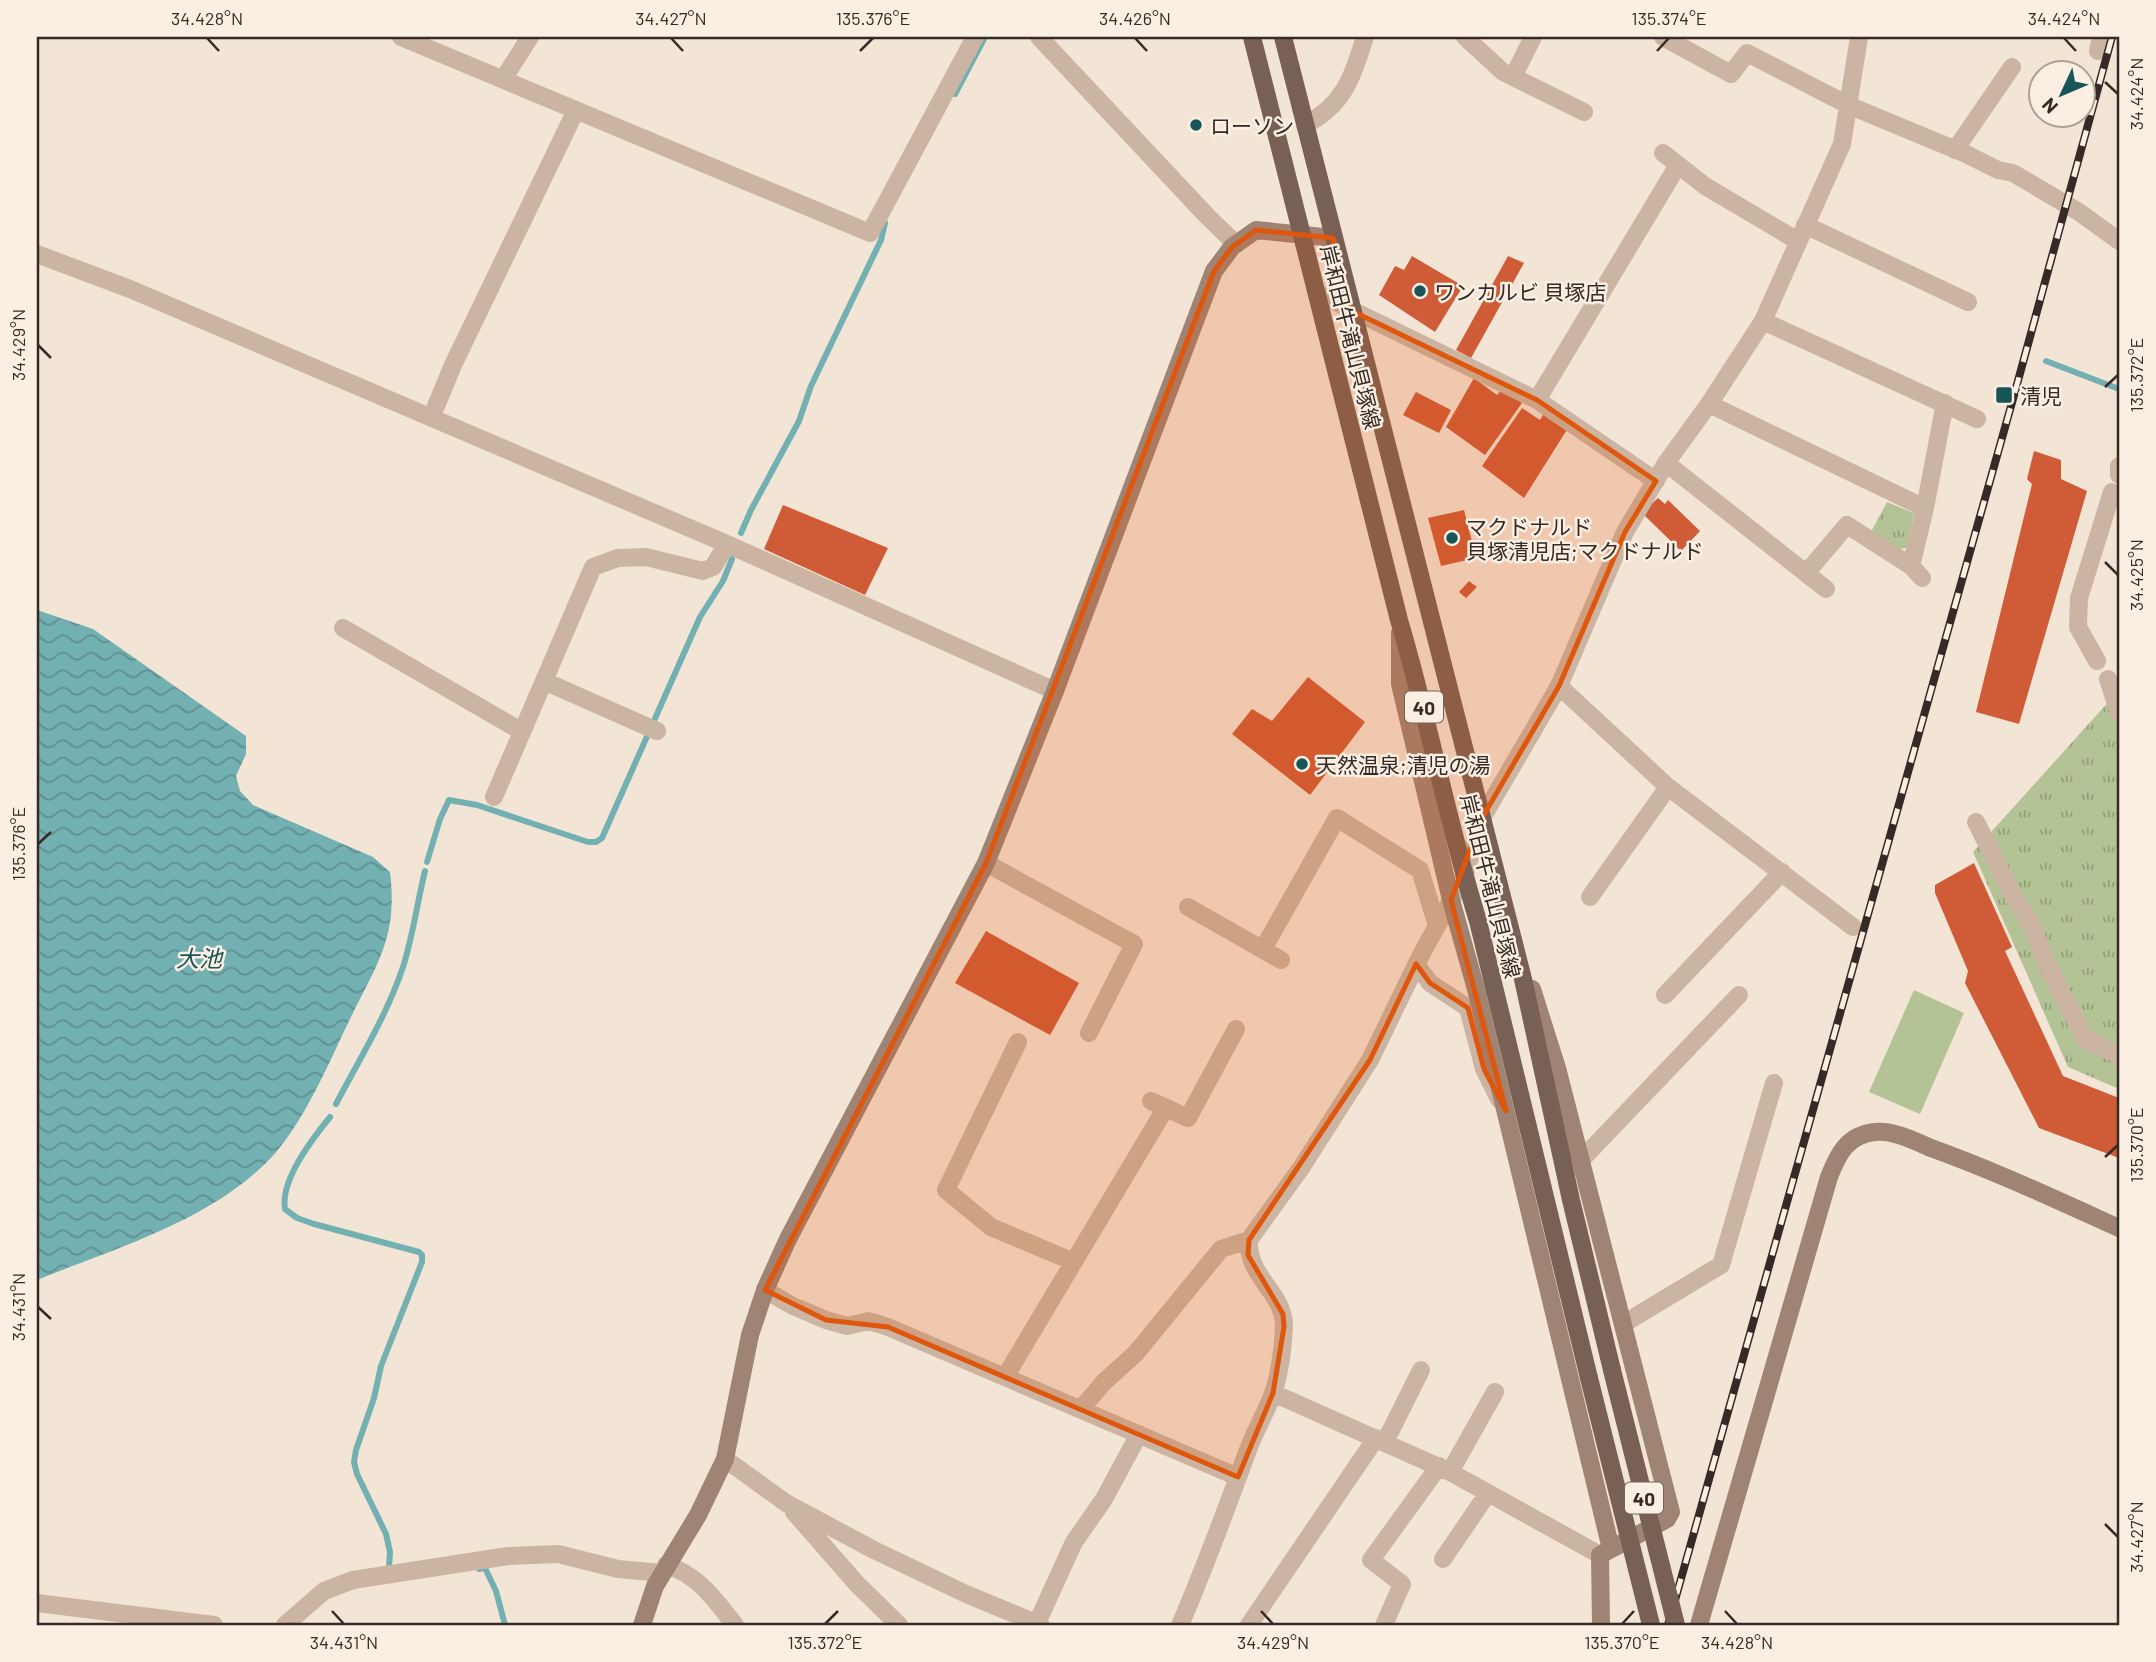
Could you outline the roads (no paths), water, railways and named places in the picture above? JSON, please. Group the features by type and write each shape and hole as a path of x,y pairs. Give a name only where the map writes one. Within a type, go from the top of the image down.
{"main road":[{"name":"岸和田牛滝山貝塚線","path":"1252,37 1399,620 1417,679 1464,877 1478,921 1651,1625"},
{"name":"岸和田牛滝山貝塚線","path":"1283,37 1523,979 1568,1188 1676,1625"}],"street":[{"path":"401,37 870,233 975,37"},
{"path":"504,78 530,37"},
{"path":"1039,37 1236,244"},
{"path":"1305,125 1324,115 1345,90 1365,37"},
{"path":"1465,37 1503,72 1584,112"},
{"path":"1513,78 1533,37"},
{"path":"1663,37 1731,74 1746,53 1848,105 1997,170 2013,173 2079,212 2119,241"},
{"path":"1180,1625 1273,1393 1284,1327 1283,1314 1248,1255 1249,1240 1301,1168 1370,1060 1416,964 1464,877 1482,818 1559,686 1625,532 1666,463 1709,404 1763,321 1842,144 1859,37"},
{"path":"1955,150 2012,67"},
{"path":"431,418 453,365 576,110"},
{"path":"1663,153 1705,186 1802,233 1968,302"},
{"path":"1537,400 1678,165"},
{"path":"642,1625 655,1586 698,1515 725,1459 750,1335 765,1290 801,1215 986,863 1055,691 1214,271 1236,244 1256,230 1333,238"},
{"path":"37,254 130,289 727,544 1055,691"},
{"path":"1317,293 1537,400 1656,481"},
{"path":"1763,321 1977,419"},
{"path":"1807,572 1847,525 1917,572 1925,508 1945,403"},
{"path":"1709,404 1925,508"},
{"path":"1666,463 1826,589"},
{"path":"2119,466 2119,475"},
{"path":"2097,661 2078,627 2079,598 2112,492"},
{"path":"494,797 593,567 618,558 646,557 702,571 713,567 727,544"},
{"path":"1399,620 1400,684 1451,900 1506,1111 1605,1552 1601,1625"},
{"path":"343,628 521,731"},
{"path":"2108,679 2119,713"},
{"path":"544,681 651,728"},
{"path":"1559,686 1668,787 1853,927"},
{"path":"1590,897 1668,787"},
{"path":"1262,949 1337,818 1420,870 1437,926"},
{"path":"1976,822 2012,894 2032,925 2045,961 2086,1040 2119,1055"},
{"path":"986,863 1135,944 1088,1033"},
{"path":"1494,865 1557,1068 1671,1512 1667,1519 1605,1552"},
{"path":"1665,995 1782,872"},
{"path":"1188,907 1281,960"},
{"path":"1416,964 1430,982 1468,1008 1484,1069 1506,1111"},
{"path":"1581,1160 1739,995"},
{"path":"1004,1377 1074,1262 1158,1105 1188,1118 1236,1029"},
{"path":"1018,1042 946,1190 991,1227 1074,1262"},
{"path":"1623,1324 1721,1265 1774,1083"},
{"path":"1699,1625 1838,1153 1856,1136 1877,1131 1902,1137 1987,1168 2119,1228"},
{"path":"1081,1409 1104,1382 1136,1353 1221,1249 1249,1240"},
{"path":"765,1290 826,1320 847,1326 869,1321 888,1327 1238,1477"},
{"path":"1249,1625 1381,1440 1421,1370"},
{"path":"1384,1625 1402,1584 1371,1560 1444,1469 1495,1392"},
{"path":"1273,1393 1444,1469 1605,1552"},
{"path":"725,1459 786,1503 966,1594 1039,1624 1074,1542 1104,1499 1139,1434"},
{"path":"1443,1559 1488,1493"},
{"path":"786,1503 857,1584 899,1625"},
{"path":"285,1625 324,1591 353,1580 508,1556 558,1554 618,1569 683,1570 704,1586 736,1625"},
{"path":"37,1603 214,1625"}],"water":[{"name":"大池","path":"37,610 93,629 246,736 246,754 236,776 240,791 253,805 373,857 390,872 392,894 388,932 377,964 309,1103 277,1151 227,1195 197,1213 133,1243 37,1280"}],"waterway":[{"path":"955,94 985,37"},
{"path":"741,533 799,421 811,386 881,240 885,223"},
{"path":"2046,361 2119,389"},
{"path":"427,862 440,819 449,800 477,805 588,842 596,842 602,838 700,617 723,581 732,559"},
{"path":"336,1104 372,1037 403,967 425,871"},
{"path":"330,1117 299,1160 288,1185 285,1209 297,1218 314,1224 422,1255 422,1262 381,1366 354,1462 357,1474 386,1534 390,1552 389,1567 393,1569"},
{"path":"479,1569 485,1568 496,1591 505,1625"}],"railway":[{"path":"1668,1625 2013,399 2112,37"}],"place":[{"name":"ローソン","path":"1196,125"},
{"name":"ワンカルビ 貝塚店","path":"1420,291"},
{"name":"清児","path":"2004,395"},
{"name":"マクドナルド 貝塚清児店;マクドナルド","path":"1452,538"},
{"name":"天然温泉;清児の湯","path":"1302,764"}]}
